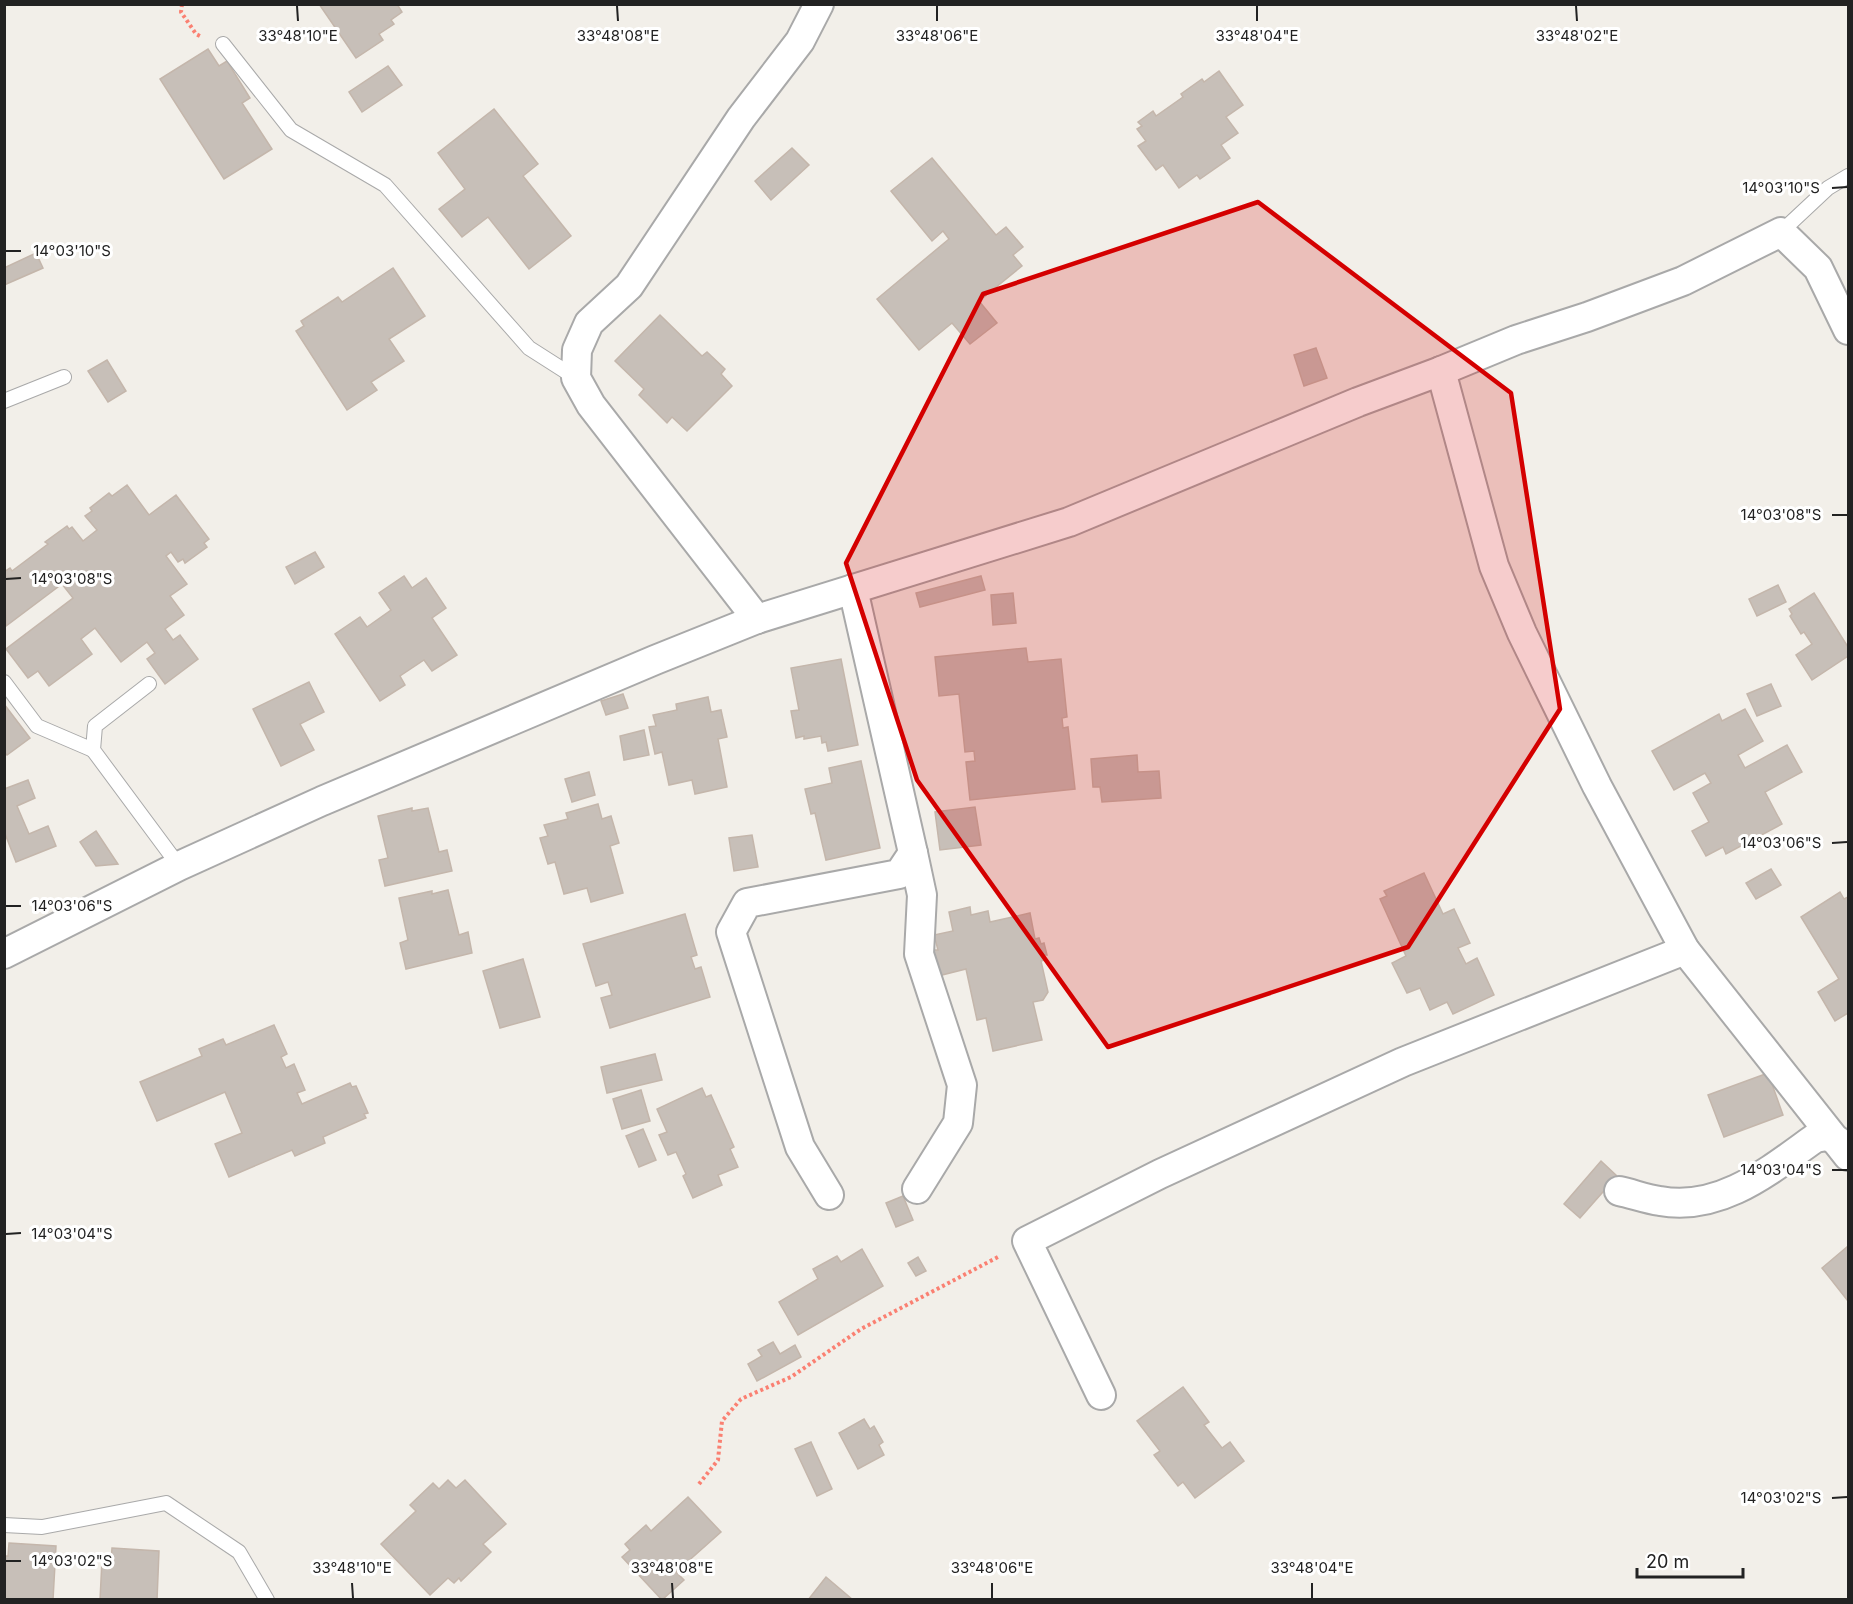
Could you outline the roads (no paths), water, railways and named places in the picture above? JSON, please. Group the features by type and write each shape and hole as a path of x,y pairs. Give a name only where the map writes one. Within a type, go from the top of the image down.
{"street":[{"path":"757,619 591,405 576,378 577,350 589,323 629,286 741,118 800,41 819,4"},
{"path":"4,954 179,867 322,801 757,619 1069,522 1358,402 1516,340 1587,317 1683,281 1781,232 1818,268 1848,330"},
{"path":"1441,371 1494,567 1522,633 1598,786 1685,950 1843,1148"},
{"path":"853,589 922,895 919,954 962,1085 958,1124 917,1189"},
{"path":"829,1195 800,1147 731,932 747,903 899,874 913,853"},
{"path":"1101,1395 1028,1241 1160,1174 1403,1062 1685,950"},
{"path":"1619,1191 1662,1202 1691,1202 1719,1196 1746,1186 1815,1138 1827,1136 1843,1148"}],"lane":[{"path":"223,44 291,130 385,185 529,348 576,378"},
{"path":"1781,232 1828,188 1848,176"},
{"path":"4,401 64,377"},
{"path":"4,682 37,726 93,750 179,867"},
{"path":"93,750 95,726 149,684"},
{"path":"4,1525 42,1527 166,1503 240,1552 267,1599"}]}
